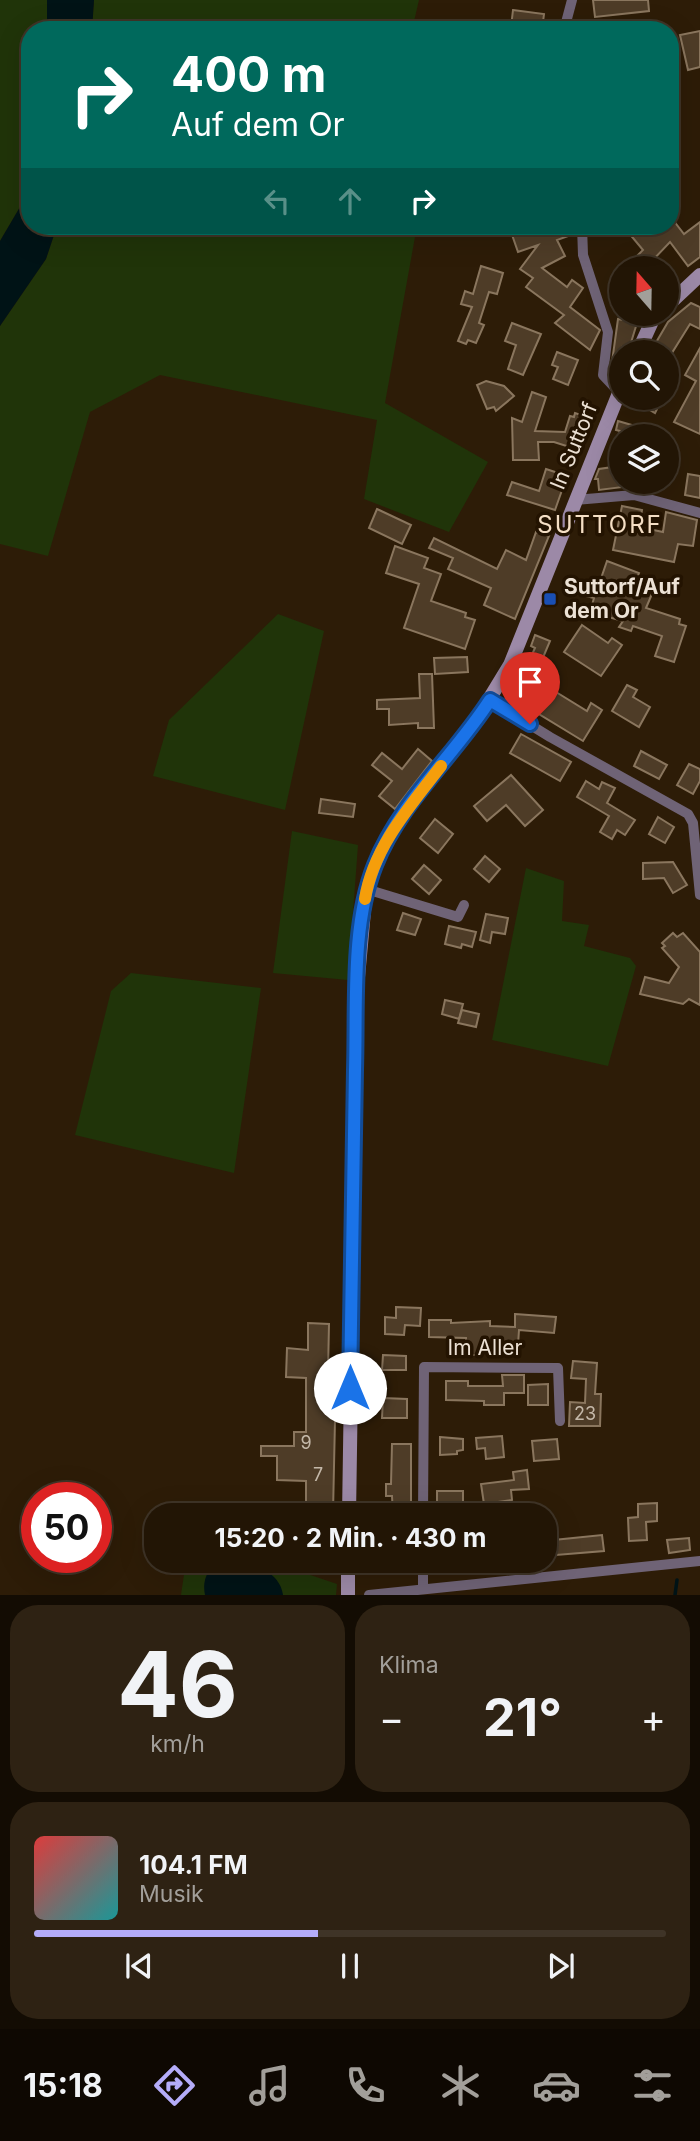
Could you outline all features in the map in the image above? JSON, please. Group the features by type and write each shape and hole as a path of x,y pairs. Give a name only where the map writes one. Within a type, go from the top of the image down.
{"main road":[{"path":"679,295 700,275"},
{"name":"In Suttorf","path":"349,1503 357,988 366,889 376,862 402,815 474,724 524,636 612,410"},
{"path":"348,1573 348,1595"}],"street":[{"path":"566,21 572,0"},
{"path":"582,235 583,255 608,332 603,375 609,380"},
{"path":"575,500 634,495 700,513"},
{"path":"490,700 550,737 688,814 693,823 700,895"},
{"path":"366,889 458,917 464,905"},
{"name":"Im Aller","path":"423,1503 424,1367 558,1368 560,1421"},
{"path":"369,1595 700,1561"},
{"path":"423,1573 423,1588"}],"green space":[{"path":"0,0 47,0 47,21 21,21 21,205 0,241"},
{"path":"94,0 419,0 414,21 93,21"},
{"path":"54,235 415,235 385,403 488,462 449,532 364,499 377,420 160,375 90,412 48,556 0,544 0,326 46,259"},
{"path":"278,614 324,631 285,810 153,776 169,720"},
{"path":"292,831 358,845 348,980 273,973"},
{"path":"526,868 564,881 562,921 589,925 584,946 630,958 636,966 608,1066 492,1040"},
{"path":"131,973 261,988 234,1173 75,1135 111,991"},
{"path":"184,1573 304,1573 337,1584 336,1595 181,1595"}],"shaded area":[{"path":"47,0 94,0 93,21 47,21"},
{"path":"21,205 21,235 54,235 46,259 0,326 0,241"},
{"path":"269,1573 275,1578 283,1595 205,1595 206,1575"}],"building":[{"path":"593,0 648,0 649,11 595,17"},
{"path":"513,10 544,14 543,21 512,21"},
{"path":"700,31 700,67 688,70 680,35"},
{"path":"700,222 700,257 688,266 670,242 657,256 637,256 643,250 630,235 679,235 679,228 684,234"},
{"path":"512,235 571,235 557,240 565,256 542,268 567,287 572,280 583,288 570,307 600,330 590,350 555,323 564,315 526,287 533,278 520,269 538,245 518,252"},
{"path":"481,266 503,273 497,294 489,292 479,323 484,325 476,343 468,340 466,344 458,341 472,307 461,304 465,291 473,294"},
{"path":"691,303 700,307 700,329 690,324 679,342 658,340 666,326 679,326 679,313"},
{"path":"512,323 541,334 523,375 508,369 516,345 505,341"},
{"path":"617,326 636,326 632,340 615,340"},
{"path":"700,348 700,434 674,422 696,381 685,375"},
{"path":"557,352 578,360 568,385 553,379 558,367 552,365"},
{"path":"486,381 504,386 514,396 496,411 494,407 487,409 477,385"},
{"path":"532,392 546,397 535,431 565,432 570,416 574,417 575,413 590,418 579,450 554,442 538,442 539,460 513,460 512,418 522,422"},
{"path":"609,468 609,489 599,490 598,479 595,479 599,469"},
{"path":"546,469 567,476 555,510 507,495 512,482 539,491"},
{"path":"688,474 700,476 700,498 685,495"},
{"path":"622,506 642,510 639,527 663,532 666,512 697,520 693,546 678,544 674,562 613,550"},
{"path":"377,509 411,525 402,544 369,528"},
{"path":"536,532 549,536 515,619 484,605 491,588 448,569 453,558 429,548 434,538 497,569 506,550 526,560"},
{"path":"395,546 428,558 424,568 441,574 431,601 466,613 465,617 475,620 465,649 404,628 419,584 386,573"},
{"path":"607,561 639,573 637,579 655,587 646,608 680,619 679,624 686,626 674,662 655,656 662,636 633,626 631,631 619,627 623,621 590,612 594,598 577,594 579,585 597,590"},
{"path":"582,625 608,643 612,638 622,645 601,676 564,652"},
{"path":"535,635 550,641 531,686 520,681 535,648 531,646"},
{"path":"467,657 468,672 435,674 434,658"},
{"path":"419,674 432,674 434,728 418,728 418,723 389,725 389,709 377,709 377,700 420,698"},
{"path":"543,684 587,711 591,703 602,710 583,741 532,710 529,715 521,710 527,701 530,703"},
{"path":"627,685 637,690 633,697 650,707 639,727 612,711"},
{"path":"521,734 571,762 560,781 510,753"},
{"path":"418,749 432,761 395,809 379,796 392,781 372,765 382,753 402,769"},
{"path":"641,751 667,765 659,779 634,766"},
{"path":"689,764 700,769 700,781 693,794 677,785"},
{"path":"511,775 543,810 525,826 506,805 487,821 474,806"},
{"path":"586,781 599,789 602,782 615,788 607,803 635,820 625,835 617,830 612,839 600,832 609,816 577,797"},
{"path":"321,799 355,804 353,817 319,813"},
{"path":"658,817 674,827 665,843 649,834"},
{"path":"435,819 453,834 438,853 420,838"},
{"path":"485,856 500,869 489,882 474,869"},
{"path":"673,862 687,885 673,893 664,878 643,879 643,863"},
{"path":"424,865 441,880 429,894 412,879"},
{"path":"403,913 421,919 415,935 397,930"},
{"path":"486,914 508,918 505,934 492,932 490,943 480,940"},
{"path":"449,926 476,932 472,947 462,944 461,948 445,944"},
{"path":"673,933 677,937 683,933 700,952 700,1005 689,999 683,1004 640,994 645,977 669,983 679,967 662,948 665,946 662,943"},
{"path":"445,1000 463,1004 459,1019 442,1014"},
{"path":"462,1010 479,1014 476,1027 458,1023"},
{"path":"396,1307 421,1308 420,1326 405,1325 404,1335 385,1334 385,1317 396,1318"},
{"path":"515,1314 556,1317 554,1333 519,1330 518,1345 491,1345 491,1349 478,1349 478,1355 467,1355 466,1338 429,1337 429,1320 451,1320 451,1323 490,1321 490,1326 515,1327"},
{"path":"308,1323 329,1324 328,1372 336,1373 333,1503 306,1503 306,1481 277,1480 277,1456 261,1456 261,1446 294,1446 294,1432 306,1432 306,1378 286,1377 287,1348 308,1350"},
{"path":"383,1355 406,1356 406,1370 382,1370"},
{"path":"573,1361 597,1363 595,1394 601,1394 600,1426 569,1426 570,1402 585,1403 586,1379 571,1378"},
{"path":"502,1375 524,1375 524,1393 504,1393 504,1405 484,1405 484,1401 446,1400 446,1381 468,1381 468,1386 503,1386"},
{"path":"548,1384 548,1405 528,1405 528,1385"},
{"path":"383,1398 407,1399 407,1418 382,1418"},
{"path":"502,1436 504,1457 486,1459 485,1448 477,1449 476,1438"},
{"path":"440,1437 463,1439 463,1450 457,1451 457,1454 440,1455"},
{"path":"557,1439 559,1459 534,1461 532,1441"},
{"path":"392,1444 411,1444 411,1503 392,1503 392,1496 386,1496 386,1484 391,1484"},
{"path":"527,1470 529,1489 511,1490 512,1500 484,1503 481,1484 514,1480 513,1472"},
{"path":"437,1491 463,1491 463,1503 437,1503"},
{"path":"657,1503 657,1521 646,1522 647,1540 629,1541 628,1518 638,1517 638,1504"},
{"path":"602,1535 604,1551 557,1555 557,1540"},
{"path":"689,1538 690,1550 669,1553 667,1540"}],"waterway":[{"path":"675,1595 677,1580"}],"slow traffic":[{"path":"365,899 376,862 402,815 441,766"}],"place":[{"name":"Suttorf/Auf dem Or","path":"550,599"}],"district":[{"name":"SUTTORF","path":"600,525"}],"route":[{"path":"350,1388 357,988 366,889 376,862 402,815 490,700 530,724"}]}
